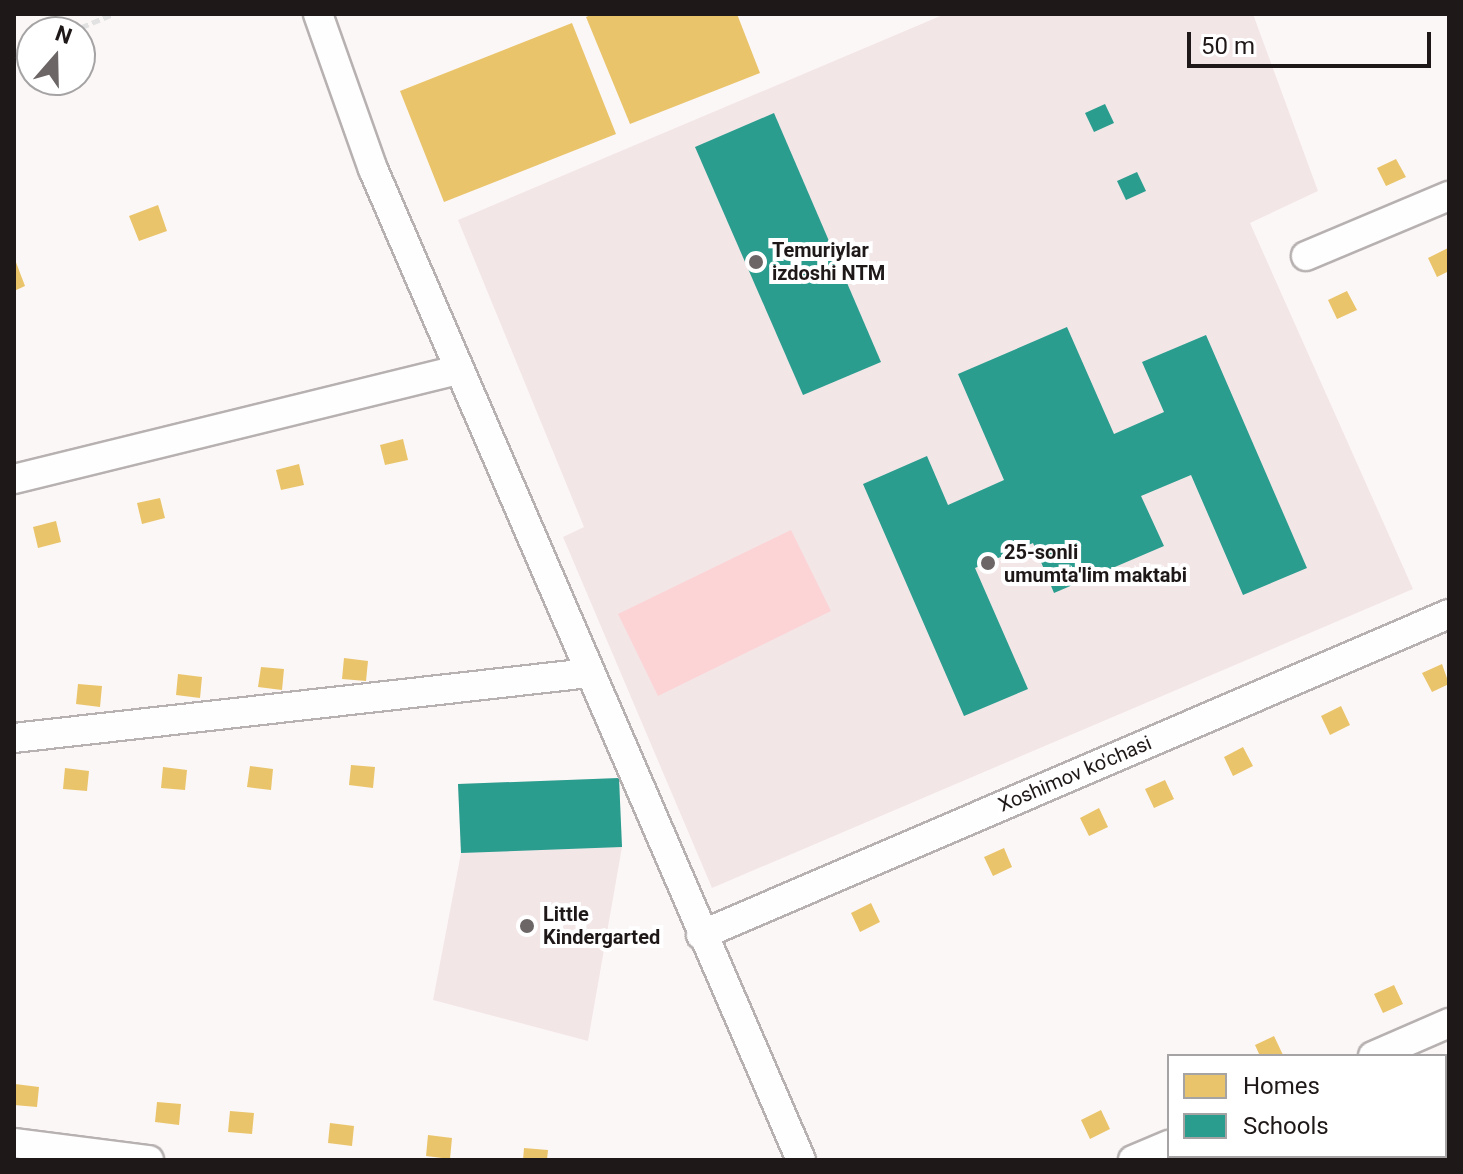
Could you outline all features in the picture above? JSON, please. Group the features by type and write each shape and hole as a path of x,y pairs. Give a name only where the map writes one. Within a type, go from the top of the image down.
{"street":[{"path":"318,14 373,169 701,935 801,1160"},
{"path":"1306,256 1449,196"},
{"path":"14,479 459,370"},
{"name":"Xoshimov ko'chasi","path":"701,935 1449,614"},
{"path":"14,738 589,673"},
{"path":"1378,1054 1449,1023"},
{"path":"14,1143 149,1160"},
{"path":"1133,1160 1167,1146"}],"shaded area":[{"path":"945,14 1253,14 1318,191 1250,223 1413,589 712,888 563,537 584,527 458,220"},
{"path":"791,530 831,611 658,696 618,614"},
{"name":"Little Kindergarted","path":"619,778 622,847 588,1041 433,1000 461,853 458,784"}],"building: Homes":[{"path":"593,14 737,14 760,73 630,124 586,17"},
{"path":"572,23 616,134 444,202 400,91"},
{"path":"1396,159 1406,177 1386,186 1377,168"},
{"path":"158,205 167,231 139,241 129,216"},
{"path":"1448,248 1449,271 1437,277 1428,258"},
{"path":"14,257 25,286 14,291"},
{"path":"1347,291 1357,310 1337,319 1328,300"},
{"path":"403,439 408,460 385,465 380,445"},
{"path":"299,464 304,485 281,490 276,470"},
{"path":"160,498 165,518 142,524 137,503"},
{"path":"56,521 61,542 38,548 33,527"},
{"path":"344,658 368,661 366,681 342,679"},
{"path":"1442,664 1449,684 1432,692 1422,673"},
{"path":"261,667 284,669 282,690 258,687"},
{"path":"178,674 202,677 200,698 176,695"},
{"path":"78,684 102,686 100,707 76,704"},
{"path":"1341,706 1350,725 1330,735 1321,716"},
{"path":"1243,747 1253,766 1233,776 1224,757"},
{"path":"351,765 375,767 373,788 349,785"},
{"path":"250,766 273,769 271,790 247,787"},
{"path":"163,767 187,770 185,790 161,788"},
{"path":"65,768 89,771 87,791 63,789"},
{"path":"1165,780 1174,799 1154,808 1145,789"},
{"path":"1099,808 1108,827 1089,836 1080,818"},
{"path":"1004,848 1012,867 993,876 984,857"},
{"path":"871,903 880,922 860,932 851,913"},
{"path":"1394,985 1403,1004 1383,1013 1374,994"},
{"path":"1274,1036 1283,1054 1259,1054 1255,1045"},
{"path":"15,1084 39,1087 37,1107 14,1105"},
{"path":"157,1102 181,1104 179,1125 155,1122"},
{"path":"1101,1110 1110,1129 1090,1139 1081,1120"},
{"path":"230,1111 254,1113 252,1134 228,1132"},
{"path":"330,1123 354,1126 352,1146 328,1143"},
{"path":"428,1135 452,1138 450,1159 426,1156"},
{"path":"524,1148 548,1150 547,1160 523,1160"}],"building: Schools":[{"path":"1105,104 1114,123 1094,132 1085,113"},
{"path":"774,113 881,362 803,395 695,147"},
{"path":"1137,172 1146,191 1126,200 1117,181"},
{"path":"1067,327 1114,434 1164,412 1142,362 1206,335 1307,568 1243,595 1191,475 1141,496 1164,546 1054,593 1033,543 975,568 1028,689 964,716 863,484 927,456 948,505 1004,480 958,374"},
{"path":"619,778 622,847 461,853 458,784"}],"place":[{"name":"Temuriylar izdoshi NTM","path":"756,262"},
{"name":"25-sonli umumta'lim maktabi","path":"988,563"},
{"name":"Little Kindergarted","path":"527,926"}]}
